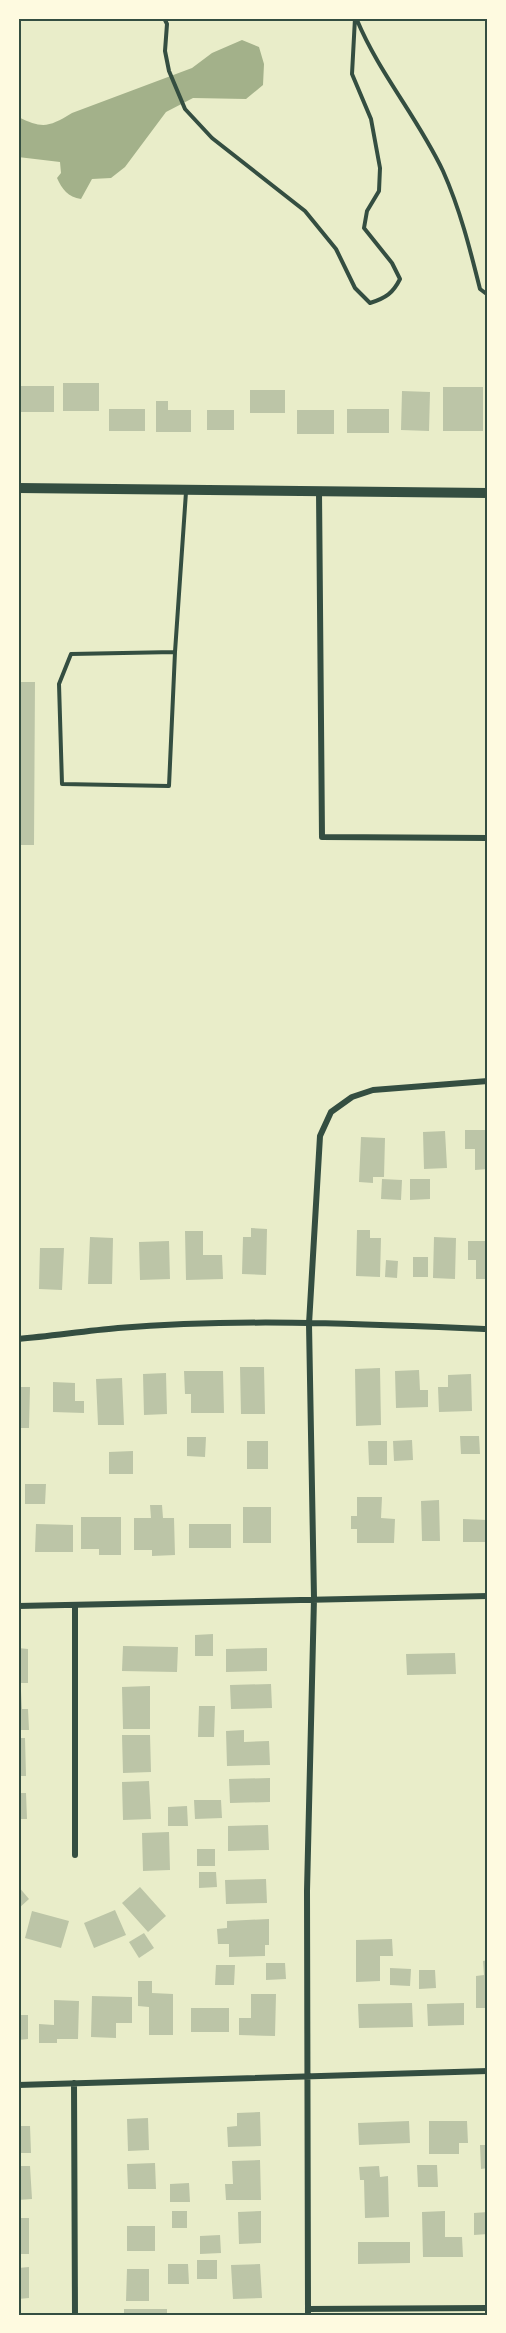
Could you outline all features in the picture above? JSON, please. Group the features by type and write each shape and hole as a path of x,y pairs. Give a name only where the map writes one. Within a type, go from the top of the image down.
{"main road":[{"path":"18,488 488,493"}],"street":[{"path":"319,491 322,837 488,838"},
{"path":"488,1081 373,1090 352,1097 332,1112 320,1136 309,1324 314,1598 307,1891 308,2312 488,2308"},
{"path":"18,1339 118,1328 216,1324 488,1329"},
{"path":"18,1606 488,1596"},
{"path":"75,1605 75,1855"},
{"path":"18,2085 488,2071"},
{"path":"74,2083 75,2315"}],"lane":[{"path":"164,18 167,24 165,51 169,71 185,109 212,138 304,211 336,249 355,288 370,303 385,298 394,290 400,279 392,263 364,228 366,212 379,192 380,168 371,119 352,74 356,18"},
{"path":"356,18 387,78 442,170 464,226 480,289 488,295"},
{"path":"175,652 71,654 60,684 62,784 169,786 186,490"}],"shaded area":[{"path":"242,40 259,47 264,64 263,85 246,99 193,98 166,112 125,167 111,178 92,179 81,199 69,194 59,182 57,178 61,173 60,162 18,157 18,117 40,125 51,124 72,113 192,68 212,53"}],"building":[{"path":"63,383 99,383 99,411 63,411"},
{"path":"18,386 54,386 54,412 18,412"},
{"path":"443,387 483,387 483,431 443,431"},
{"path":"250,390 285,390 285,413 250,413"},
{"path":"402,391 430,392 429,431 401,430"},
{"path":"156,401 168,401 168,410 191,410 191,432 156,432"},
{"path":"109,409 145,409 145,431 109,431"},
{"path":"347,409 389,409 389,433 347,433"},
{"path":"207,410 234,410 234,430 207,430"},
{"path":"297,410 334,410 334,434 297,434"},
{"path":"18,682 35,682 34,845 18,845"},
{"path":"465,1130 488,1130 488,1169 475,1170 475,1149 465,1149"},
{"path":"445,1131 447,1168 424,1169 423,1132"},
{"path":"361,1137 385,1138 384,1177 373,1177 373,1183 359,1182"},
{"path":"382,1179 402,1180 401,1200 381,1199"},
{"path":"410,1179 430,1179 430,1199 410,1200"},
{"path":"251,1228 267,1229 266,1275 242,1274 243,1237 251,1237"},
{"path":"357,1230 370,1230 370,1238 381,1238 380,1277 356,1276"},
{"path":"185,1231 203,1231 203,1255 222,1255 223,1279 186,1280"},
{"path":"90,1237 113,1238 112,1284 88,1284"},
{"path":"434,1237 456,1238 455,1279 433,1278"},
{"path":"169,1241 170,1279 140,1280 139,1242"},
{"path":"468,1241 488,1241 488,1279 476,1279 476,1260 468,1260"},
{"path":"40,1248 64,1248 62,1290 39,1289"},
{"path":"413,1257 428,1257 428,1277 413,1277"},
{"path":"386,1260 398,1261 397,1278 385,1277"},
{"path":"240,1367 264,1367 265,1414 241,1414"},
{"path":"380,1368 381,1425 356,1426 355,1369"},
{"path":"419,1370 420,1390 428,1390 428,1407 396,1408 395,1371"},
{"path":"184,1371 223,1371 224,1413 191,1413 191,1394 185,1394"},
{"path":"166,1373 167,1414 144,1415 143,1374"},
{"path":"471,1374 472,1411 439,1412 438,1387 448,1387 448,1375"},
{"path":"122,1378 124,1425 98,1425 96,1379"},
{"path":"53,1382 75,1383 75,1401 84,1401 84,1413 53,1412"},
{"path":"18,1387 30,1387 29,1428 18,1428"},
{"path":"460,1436 479,1436 480,1454 461,1454"},
{"path":"187,1437 206,1437 205,1457 187,1456"},
{"path":"412,1440 413,1460 394,1461 393,1441"},
{"path":"247,1441 268,1441 268,1469 247,1469"},
{"path":"368,1441 387,1441 387,1465 369,1465"},
{"path":"133,1451 133,1474 109,1474 109,1452"},
{"path":"25,1484 46,1484 45,1504 25,1504"},
{"path":"357,1497 382,1497 381,1518 395,1519 394,1543 357,1543 357,1529 351,1529 351,1516 357,1516"},
{"path":"439,1500 440,1541 422,1541 421,1501"},
{"path":"150,1505 162,1505 163,1518 174,1518 175,1555 152,1556 152,1550 134,1550 134,1518 151,1518"},
{"path":"243,1507 271,1507 271,1543 243,1543"},
{"path":"81,1517 121,1517 121,1555 99,1555 99,1549 81,1549"},
{"path":"463,1519 488,1520 488,1542 463,1542"},
{"path":"36,1524 73,1525 73,1552 35,1552"},
{"path":"189,1524 231,1524 231,1548 189,1548"},
{"path":"213,1634 213,1656 195,1656 195,1635"},
{"path":"123,1646 178,1647 177,1672 122,1671"},
{"path":"18,1648 28,1649 28,1683 18,1683"},
{"path":"267,1648 267,1671 226,1672 226,1649"},
{"path":"455,1653 456,1674 407,1675 406,1654"},
{"path":"271,1684 272,1708 231,1709 230,1685"},
{"path":"150,1686 150,1729 123,1729 122,1687"},
{"path":"18,1691 21,1691 22,1709 28,1709 29,1730 18,1730"},
{"path":"199,1706 215,1706 214,1737 198,1737"},
{"path":"244,1730 244,1742 269,1741 270,1765 227,1766 226,1731"},
{"path":"122,1735 150,1735 151,1772 123,1773"},
{"path":"18,1738 25,1738 26,1776 18,1776"},
{"path":"270,1778 270,1802 230,1803 229,1779"},
{"path":"149,1781 151,1819 123,1820 122,1782"},
{"path":"18,1793 26,1793 27,1819 18,1819"},
{"path":"194,1800 221,1800 222,1818 195,1819"},
{"path":"187,1806 188,1826 168,1826 168,1807"},
{"path":"268,1825 269,1850 228,1851 228,1826"},
{"path":"169,1832 170,1870 143,1871 142,1833"},
{"path":"197,1849 215,1849 215,1866 197,1866"},
{"path":"199,1872 216,1872 217,1887 199,1888"},
{"path":"266,1879 267,1903 226,1904 225,1880"},
{"path":"18,1886 29,1899 18,1909"},
{"path":"140,1887 166,1916 148,1932 122,1903"},
{"path":"115,1910 126,1935 94,1948 84,1923"},
{"path":"32,1911 69,1921 61,1948 25,1938"},
{"path":"269,1919 269,1945 265,1945 265,1956 229,1957 229,1944 218,1944 217,1929 227,1928 227,1921"},
{"path":"144,1933 154,1948 139,1958 129,1942"},
{"path":"392,1939 393,1956 380,1956 380,1981 356,1982 356,1940"},
{"path":"488,1960 488,2008 476,2008 476,1976 484,1975 483,1961"},
{"path":"266,1963 285,1963 286,1979 266,1980"},
{"path":"216,1965 235,1965 234,1985 215,1985"},
{"path":"390,1968 411,1969 410,1986 390,1985"},
{"path":"419,1970 435,1970 436,1988 419,1989"},
{"path":"138,1981 152,1981 152,1993 173,1994 173,2035 149,2035 149,2007 138,2006"},
{"path":"251,1994 276,1994 275,2036 239,2035 239,2018 251,2018"},
{"path":"92,1996 132,1997 132,2023 116,2023 116,2038 91,2037"},
{"path":"54,2000 79,2001 78,2039 57,2039 57,2043 39,2043 39,2024 54,2025"},
{"path":"412,2003 413,2027 359,2028 358,2004"},
{"path":"464,2003 464,2025 428,2026 427,2004"},
{"path":"191,2008 229,2008 229,2032 191,2032"},
{"path":"18,2015 28,2015 28,2039 18,2040"},
{"path":"260,2112 261,2146 228,2147 227,2127 237,2126 237,2113"},
{"path":"148,2118 149,2150 128,2151 127,2119"},
{"path":"409,2121 410,2143 359,2145 358,2123"},
{"path":"429,2121 467,2121 468,2143 459,2143 459,2154 429,2154"},
{"path":"18,2126 30,2126 31,2153 18,2153"},
{"path":"480,2145 488,2145 488,2168 481,2169"},
{"path":"260,2160 261,2200 226,2200 225,2184 233,2184 232,2161"},
{"path":"155,2163 156,2189 128,2189 127,2164"},
{"path":"417,2165 437,2165 438,2187 418,2187"},
{"path":"18,2166 30,2166 32,2199 18,2200"},
{"path":"379,2166 380,2177 388,2176 389,2217 365,2218 364,2180 360,2180 359,2167"},
{"path":"189,2183 190,2202 170,2202 170,2184"},
{"path":"172,2211 187,2211 187,2228 172,2228"},
{"path":"261,2211 261,2243 239,2244 238,2212"},
{"path":"445,2211 445,2237 462,2237 463,2257 423,2257 422,2212"},
{"path":"488,2212 488,2234 474,2235 474,2213"},
{"path":"18,2218 29,2218 29,2254 18,2254"},
{"path":"127,2226 155,2226 155,2251 127,2251"},
{"path":"220,2235 221,2253 200,2254 200,2236"},
{"path":"358,2242 410,2242 410,2263 358,2264"},
{"path":"197,2260 217,2260 217,2279 197,2279"},
{"path":"168,2264 188,2264 189,2284 168,2284"},
{"path":"260,2264 262,2298 233,2299 231,2265"},
{"path":"29,2267 29,2298 18,2299 18,2268"},
{"path":"127,2269 149,2269 149,2301 126,2301"},
{"path":"124,2309 167,2309 167,2315 124,2315"}]}
